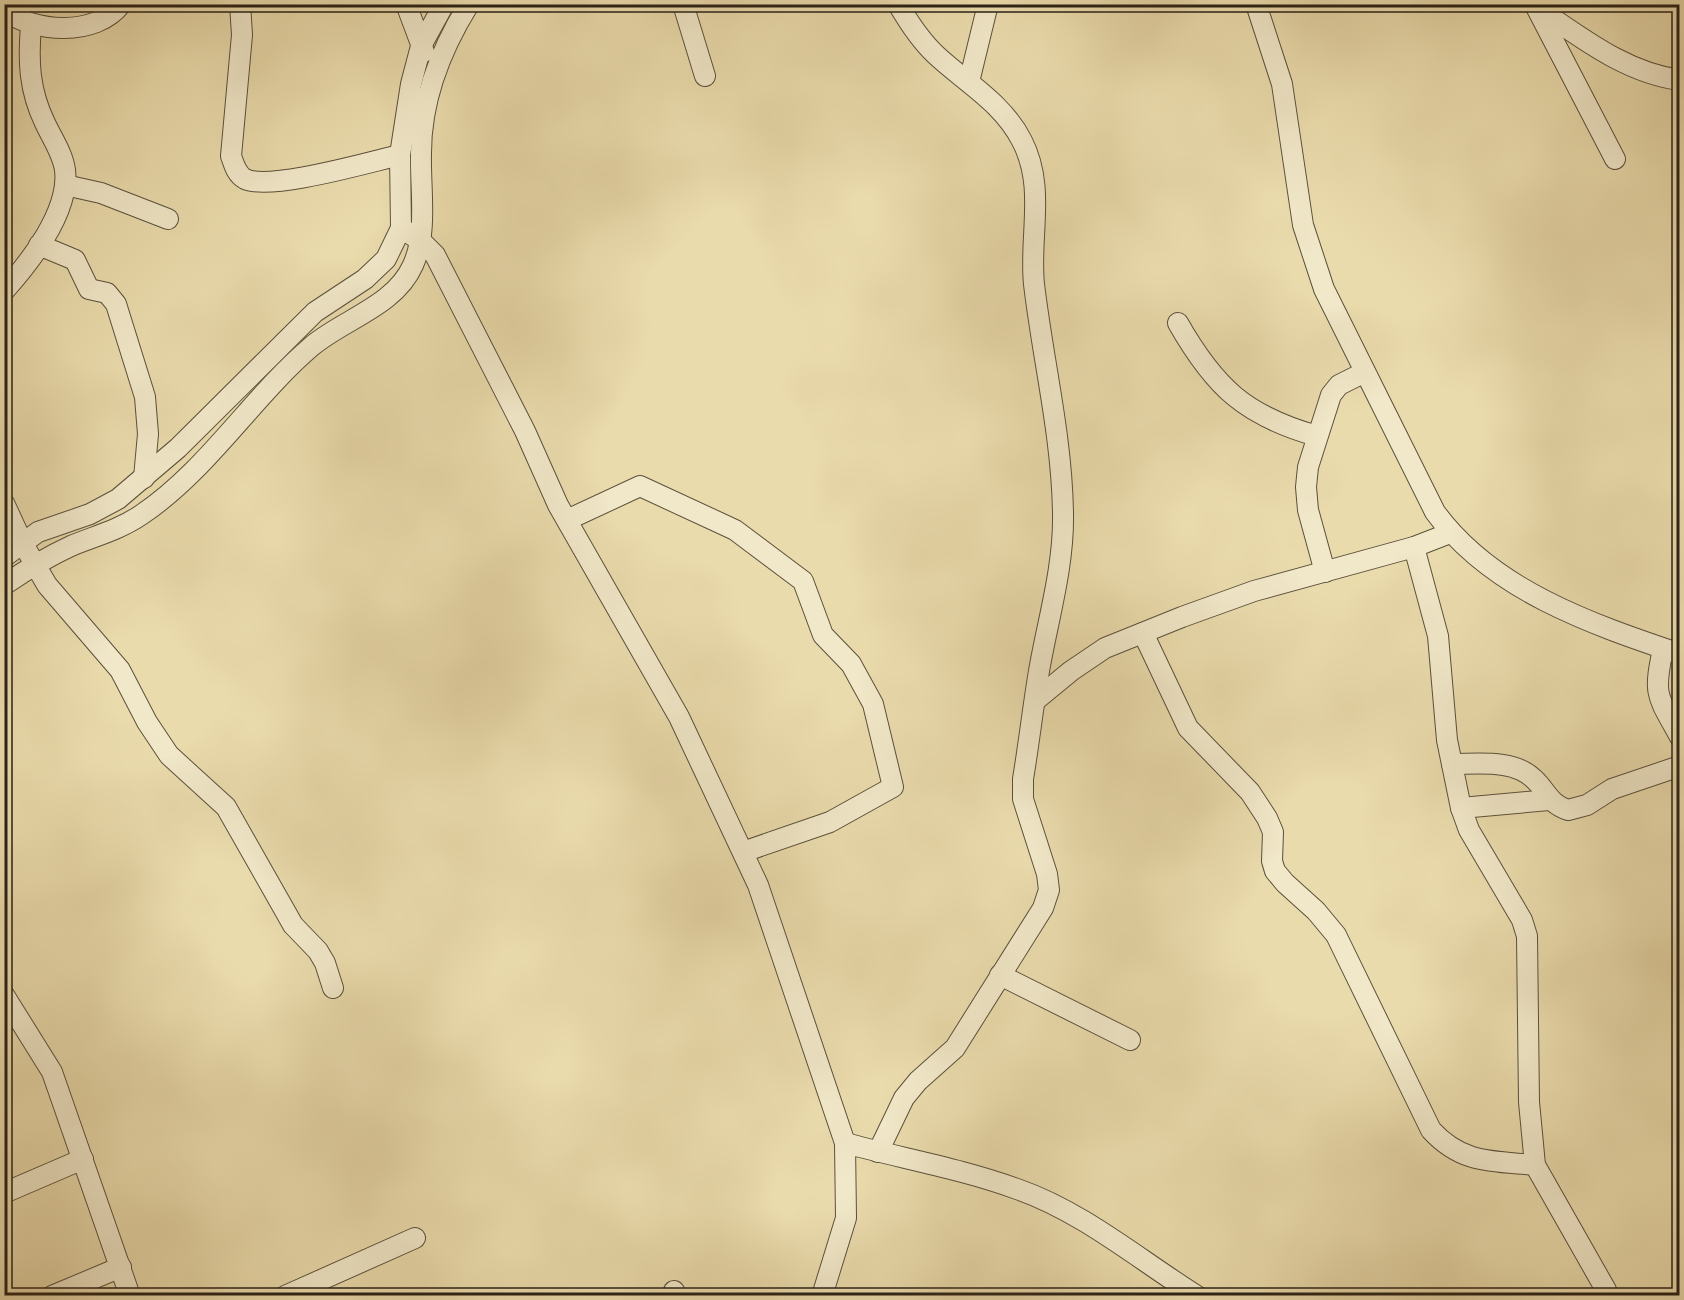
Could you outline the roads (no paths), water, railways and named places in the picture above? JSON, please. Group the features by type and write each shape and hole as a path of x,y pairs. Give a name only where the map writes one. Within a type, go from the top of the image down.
{"street":[{"path":"4,10 31,25 64,27 97,23 114,14 121,4"},
{"path":"240,4 242,35 231,156 236,169 244,178 260,182 285,180 400,155"},
{"path":"406,4 421,46 435,72"},
{"path":"4,556 38,532 90,514 118,499 208,419 315,312 365,279 386,259 401,228 400,155 411,84 421,46 444,4"},
{"path":"4,585 34,564 111,532 141,515 209,456 312,346 380,302 401,285 413,266 421,241 421,149 429,90 449,37 470,4"},
{"path":"683,4 705,76"},
{"path":"878,1152 904,1098 918,1081 955,1048 1043,908 1049,890 1047,874 1023,799 1023,779 1037,699 1039,673 1060,565 1063,515 1055,420 1034,282 1032,248 1037,220 1037,196 1024,143 1011,121 969,82 936,56 917,36 898,4"},
{"path":"969,82 988,4"},
{"path":"1256,4 1282,84 1301,214 1312,258 1365,372 1435,512 1450,533 1502,577 1545,602 1671,651 1656,681 1657,692 1680,737"},
{"path":"1534,6 1617,59 1638,69 1680,80"},
{"path":"1534,6 1615,159"},
{"path":"4,291 24,269 54,220 65,184 65,168 32,89 28,58 31,25"},
{"path":"65,184 111,196 168,219"},
{"path":"401,228 421,241 435,255 567,520 679,717 758,885 845,1143 846,1218 822,1296"},
{"path":"39,245 75,260 89,289 107,293 116,304 145,397 148,434 144,478"},
{"path":"1178,323 1190,344 1238,401 1257,414 1289,428 1317,436"},
{"path":"1324,572 1308,510 1306,487 1308,467 1325,410 1339,385 1365,372"},
{"path":"567,520 640,486 735,530 803,581 823,635 851,664 873,704 893,788 830,822 743,852"},
{"path":"4,503 22,542 47,585 120,670 147,722 169,755 226,807 294,925 318,951 325,963 333,988"},
{"path":"1037,699 1071,670 1105,648 1254,591 1414,548 1450,533"},
{"path":"1414,548 1438,636 1443,708 1461,808 1469,830 1522,920 1527,936 1529,1102 1535,1165 1542,1182 1606,1290"},
{"path":"1143,633 1188,728 1250,792 1267,818 1273,832 1272,861 1275,871 1316,911 1336,935 1431,1130 1458,1153 1475,1160 1535,1165"},
{"path":"1452,764 1514,767 1535,780 1549,800 1568,810 1578,809 1612,789 1680,766"},
{"path":"1461,808 1549,800"},
{"path":"1000,975 1130,1040"},
{"path":"4,995 52,1072 130,1296"},
{"path":"845,1143 1016,1188 1090,1224 1174,1289 1197,1296"},
{"path":"4,1193 82,1159"},
{"path":"285,1296 415,1238"},
{"path":"52,1296 121,1267"}]}
